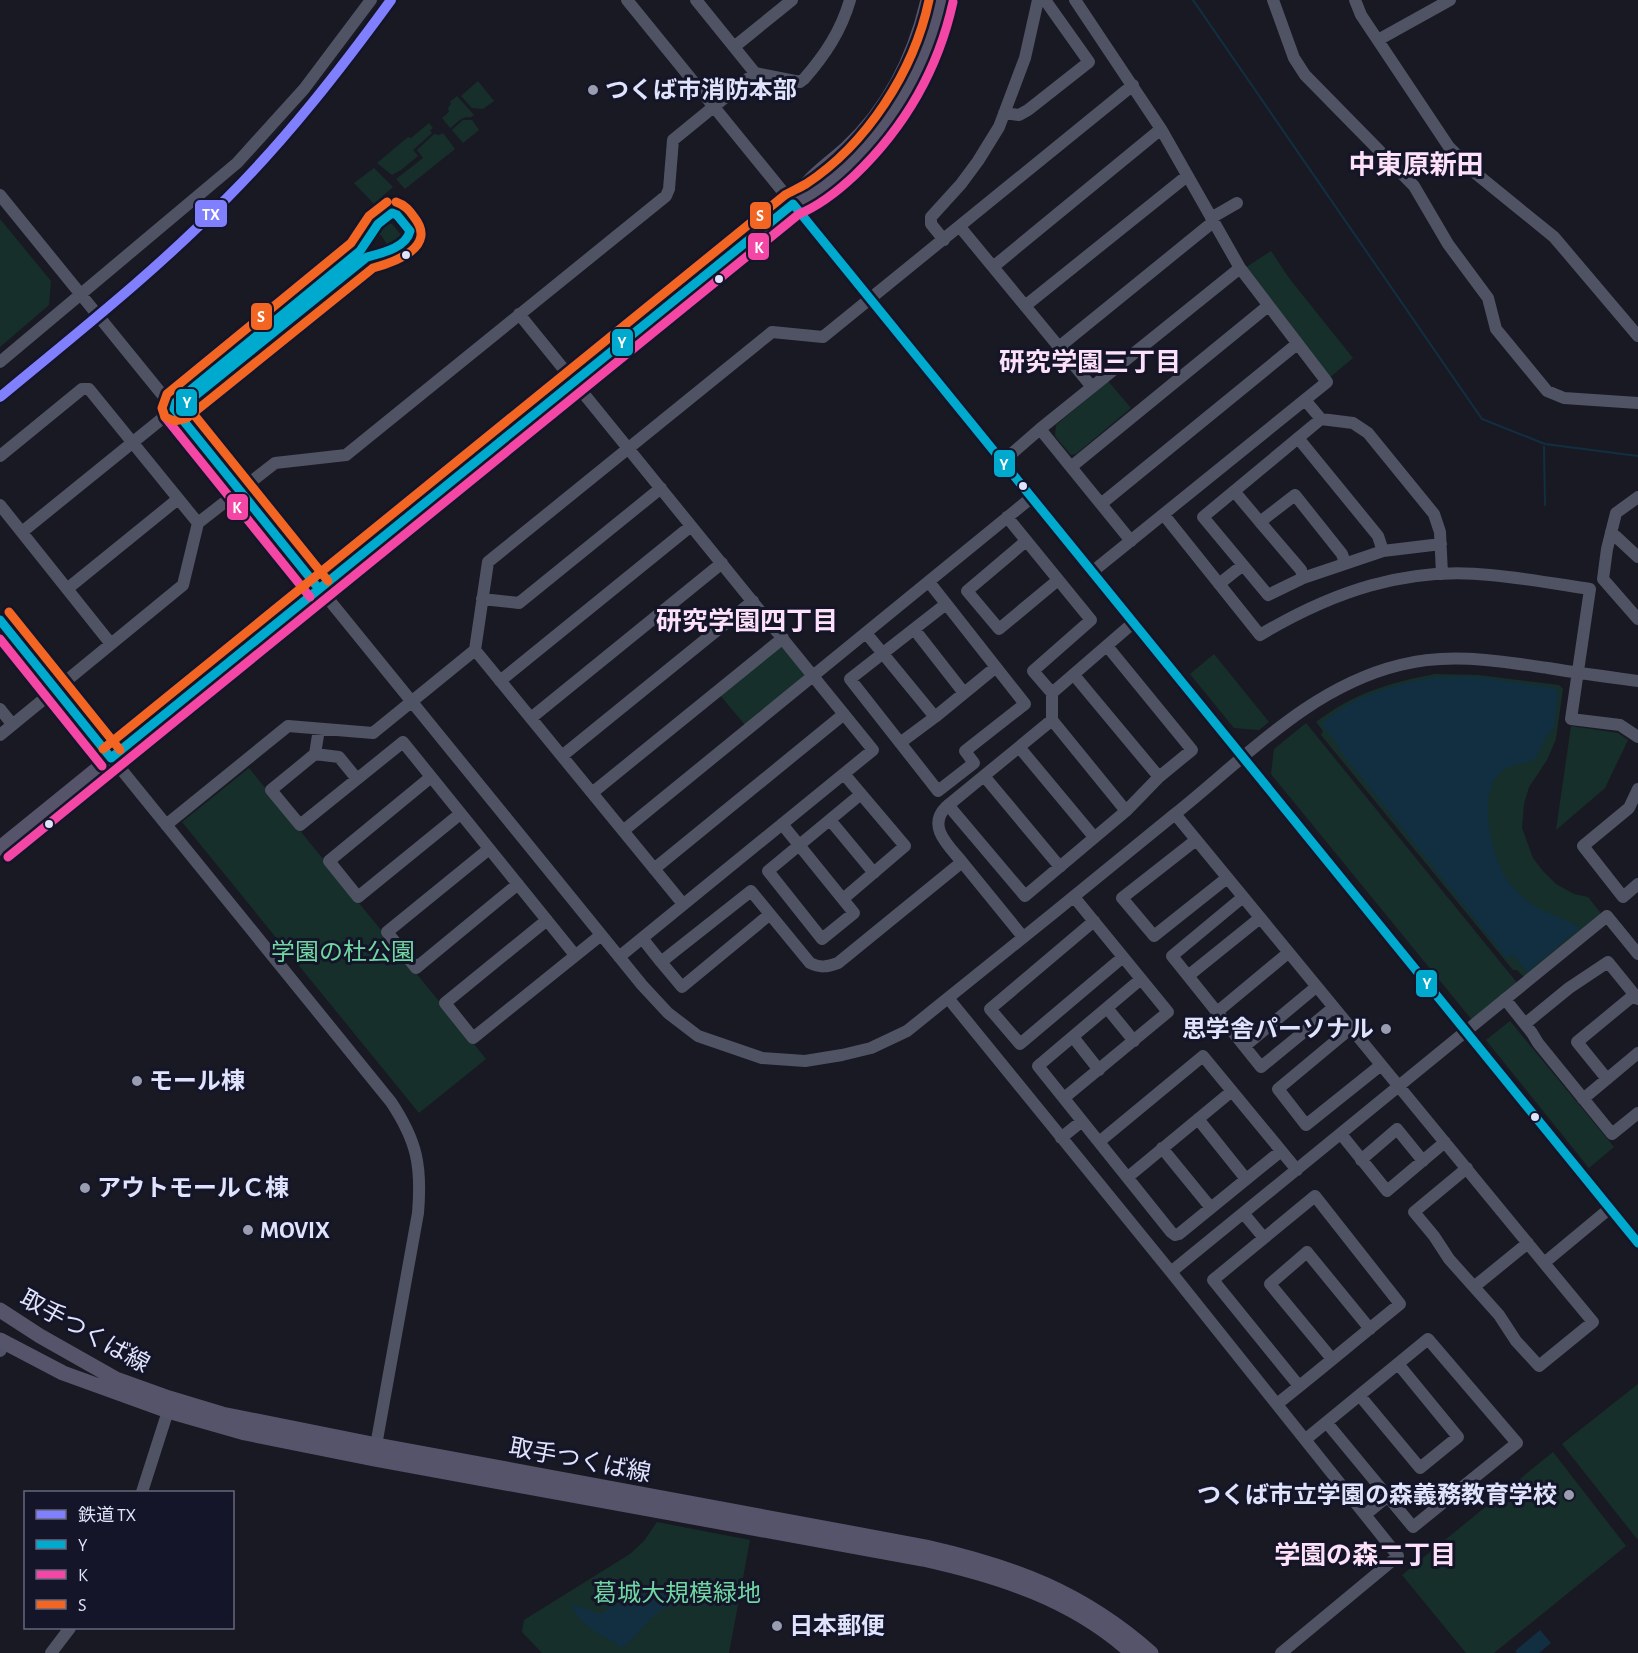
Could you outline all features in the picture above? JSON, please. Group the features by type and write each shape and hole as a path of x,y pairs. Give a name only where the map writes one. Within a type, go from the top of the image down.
{"main road":[{"path":"793,204 803,186 848,147 872,121 894,91 920,33 928,0"},
{"path":"0,848 793,204 812,196 854,160 903,100 919,69 931,38 941,0"},
{"name":"取手つくば線","path":"0,1310 116,1379 195,1406 375,1452 995,1576 1049,1599 1084,1618 1131,1653"},
{"name":"取手つくば線","path":"0,1340 63,1373 168,1411 245,1433 375,1452 915,1545 965,1556 1028,1576 1055,1588 1109,1620 1150,1653"}],"street":[{"path":"0,362 237,163 304,88 371,0"},
{"path":"627,0 1638,1243"},
{"path":"734,47 792,0"},
{"path":"702,2 754,73 800,82 828,50 838,33 850,0"},
{"path":"944,240 931,224 931,217 961,184 999,127 1025,58 1038,0"},
{"path":"1004,113 1019,115 1028,110 1089,63 1045,0"},
{"path":"1076,0 1161,129 1240,267 1328,382 1092,572"},
{"path":"1273,0 1294,58 1305,75 1414,186 1448,244 1488,298 1496,329 1534,378 1547,391 1564,398 1638,403"},
{"path":"1355,0 1361,15 1449,147 1474,172 1554,237 1638,336"},
{"path":"1378,40 1450,0"},
{"path":"0,735 183,585 198,523 275,463 346,455 666,196 669,189 673,140 754,73"},
{"path":"166,825 288,726 373,733 475,650 488,562 772,332 823,337 1133,85"},
{"path":"993,267 1161,129"},
{"path":"1025,306 1187,176"},
{"path":"0,195 601,935 668,1013 698,1036 762,1058 805,1061 871,1048 907,1031 1301,711 1322,697 1362,677 1400,664 1449,658 1478,659 1638,681"},
{"path":"1059,347 1233,202"},
{"path":"960,227 1092,387"},
{"path":"1002,462 1240,267"},
{"path":"1071,467 1268,306"},
{"path":"519,315 873,750 619,957"},
{"path":"1101,504 1297,344"},
{"path":"0,456 82,389 89,389 198,523"},
{"path":"1305,400 1321,419 1353,423 1368,433 1434,514 1440,532 1442,574"},
{"path":"22,532 174,409"},
{"path":"1321,419 1203,517 1268,595 1304,578 1345,563 1383,552 1441,544"},
{"path":"1040,429 1131,541"},
{"path":"1298,438 1378,536 1383,552"},
{"path":"482,599 519,603 661,488"},
{"path":"1234,491 1301,570 1304,578"},
{"path":"1260,522 1295,495 1342,554 1345,563"},
{"path":"1638,497 1616,513 1603,579 1638,619"},
{"path":"623,831 1031,498"},
{"path":"67,589 178,499"},
{"path":"0,505 111,644"},
{"path":"1164,515 1260,635 1311,606 1355,589 1384,581 1442,574 1489,574 1590,589 1571,719 1620,725 1638,737"},
{"path":"1007,518 1091,621 1033,671 1052,693 1052,720 1126,811"},
{"path":"500,681 691,526"},
{"path":"1611,532 1638,557"},
{"path":"1026,542 967,591 999,629 1058,580"},
{"path":"531,718 722,563"},
{"path":"1219,584 1243,565"},
{"path":"929,582 1025,704 964,751 974,763 938,791 850,679 946,604"},
{"path":"562,756 753,601"},
{"path":"0,620 391,1102 414,1143 420,1173 418,1213 375,1452"},
{"path":"1052,693 1133,623"},
{"path":"914,629 964,693"},
{"path":"866,633 934,717"},
{"path":"592,793 783,638"},
{"path":"948,805 1025,896 1126,811 1159,777 1191,750 1107,646"},
{"path":"475,650 683,904"},
{"path":"900,743 996,667"},
{"path":"1074,675 1159,777"},
{"path":"0,709 12,724"},
{"path":"654,869 844,714"},
{"path":"1023,937 943,838 938,829 939,815 948,805 1052,720"},
{"path":"319,729 315,754 271,790 300,825 403,742 576,955"},
{"path":"1019,747 1094,837"},
{"path":"315,754 339,757 357,779"},
{"path":"843,899 905,846 844,774"},
{"path":"984,776 1060,867"},
{"path":"431,777 329,861 358,897 460,814"},
{"path":"1638,789 1629,808 1584,846 1623,897 1638,884"},
{"path":"782,824 800,845 855,913 822,939 768,871 800,845 861,794"},
{"path":"1175,814 1350,1029 1399,1086 1467,1168 1593,1322 1539,1366 1516,1341 1475,1286 1449,1259 1414,1212 1467,1168"},
{"path":"830,820 874,873"},
{"path":"1196,840 1122,898 1154,936 1227,878"},
{"path":"489,849 387,932 416,968 518,884"},
{"path":"660,962 751,891 810,963 827,967 838,963 962,862"},
{"path":"1064,1098 1168,1012 1074,897"},
{"path":"1243,897 1172,956 1261,1067 1333,1008"},
{"path":"642,938 682,987 769,915"},
{"path":"1171,1272 1607,916 1637,952"},
{"path":"1188,976 1260,918"},
{"path":"547,920 445,1003 473,1038 601,935"},
{"path":"1094,921 990,1009 1020,1044 1124,957"},
{"path":"1217,1012 1288,953"},
{"path":"1525,1024 1569,988 1608,962 1636,997 1577,1042 1607,1079"},
{"path":"1141,978 1038,1066 1082,1121 1175,1235 1281,1151"},
{"path":"1245,1046 1316,987"},
{"path":"948,998 1306,1439 1398,1556 1281,1653"},
{"path":"1505,999 1612,1134 1638,1113"},
{"path":"1107,1008 1134,1041"},
{"path":"1350,1029 1278,1089 1306,1125 1381,1065"},
{"path":"1072,1037 1099,1070"},
{"path":"1583,1099 1638,1053"},
{"path":"1100,1142 1203,1056 1297,1170"},
{"path":"1128,1177 1232,1091"},
{"path":"1198,1119 1246,1179"},
{"path":"1061,1138 1082,1121"},
{"path":"1360,1160 1397,1129 1423,1161"},
{"path":"1341,1134 1387,1191 1445,1142"},
{"path":"1162,1148 1211,1208"},
{"path":"1277,1404 1401,1304 1315,1196 1213,1280 1299,1386"},
{"path":"1544,1263 1609,1209"},
{"path":"1244,1214 1264,1238"},
{"path":"1475,1286 1528,1243"},
{"path":"1332,1359 1270,1284 1307,1252 1370,1329"},
{"path":"1306,1439 1428,1339 1517,1443 1413,1527 1327,1423"},
{"path":"1360,1396 1420,1468 1458,1437 1399,1365"},
{"path":"142,1491 168,1411"},
{"path":"1366,1514 1388,1496"},
{"path":"51,1653 69,1629"}],"green space":[{"path":"478,81 494,101 483,109 472,108 461,96"},
{"path":"457,96 474,115 461,119 450,128 442,118 449,112 450,102"},
{"path":"463,120 472,120 479,130 463,143 452,130"},
{"path":"429,123 433,128 430,130 432,133 413,150 418,156 401,170 392,175 377,163 408,137 411,138"},
{"path":"443,133 455,149 405,189 396,179 423,158 417,150 434,134"},
{"path":"374,168 393,187 374,204 354,183"},
{"path":"0,219 51,281 49,305 0,347"},
{"path":"388,223 392,224 401,235 388,246 381,235 376,235"},
{"path":"1271,251 1289,278 1353,358 1329,378 1245,268"},
{"path":"1108,381 1131,408 1076,454 1071,455 1055,436 1056,425"},
{"path":"779,644 808,673 746,726 719,694"},
{"path":"1214,654 1269,722 1259,730 1234,728 1190,674"},
{"path":"1435,674 1478,675 1559,685 1563,689 1556,739 1547,760 1529,787 1524,804 1522,828 1533,858 1542,870 1556,884 1574,894 1588,897 1603,916 1526,979 1517,970 1513,970 1321,735 1323,731 1316,722 1358,696 1402,681"},
{"path":"1306,723 1518,984 1472,1020 1271,774 1274,749"},
{"path":"1571,726 1618,733 1628,740 1605,788 1556,830"},
{"name":"学園の杜公園","path":"249,768 486,1059 419,1113 182,822"},
{"path":"1510,1021 1614,1147 1589,1168 1486,1040"},
{"path":"1638,1384 1638,1538 1637,1539 1562,1444"},
{"path":"1553,1452 1626,1546 1494,1653 1466,1653 1402,1575"},
{"name":"葛城大規模緑地","path":"657,1522 750,1540 729,1653 542,1653 522,1632 524,1620 630,1554 644,1541"}],"water":[{"path":"1436,677 1478,677 1554,688 1558,692 1554,728 1546,737 1534,760 1512,766 1500,773 1493,783 1489,796 1489,827 1492,843 1508,881 1533,905 1580,928 1527,972 1512,954 1507,959 1321,724 1347,705 1375,692"},
{"path":"650,1587 662,1588 677,1596 710,1597 711,1603 679,1604 664,1609 649,1621 629,1643 619,1648 617,1644 584,1623 571,1604 600,1615 610,1607 638,1600"},
{"path":"1540,1630 1551,1643 1539,1653 1517,1653 1515,1651"}],"waterway":[{"path":"1193,0 1482,419 1545,444 1638,456"},
{"path":"1544,447 1545,505"}],"rail line":[{"name":"TX","path":"0,397 144,276 249,176 312,103 391,0"}],"transit line":[{"name":"S","path":"103,749 785,195 806,184 828,168 868,127 885,104 912,53 929,0"},
{"name":"K","path":"8,857 799,214 822,202 849,181 873,157 917,96 938,51 953,2"},
{"name":"S","path":"387,202 369,216 351,243 167,394 162,408 165,417 174,421 187,418 373,268 392,262 411,252 421,237 420,228 408,210 396,202"},
{"name":"Y","path":"793,204 1638,1243"},
{"name":"Y","path":"111,758 793,204"},
{"name":"Y","path":"392,213 397,215 410,231 404,242 393,249 367,257 180,408 174,409 176,402 360,251 378,224 392,213"},
{"name":"S","path":"183,401 328,581"},
{"name":"Y","path":"174,409 319,589"},
{"name":"K","path":"165,417 310,597"},
{"name":"S","path":"9,612 120,750"},
{"name":"Y","path":"0,620 111,758"},
{"name":"K","path":"0,639 102,766"}],"place":[{"name":"つくば市消防本部","path":"593,90"},
{"name":"思学舎パーソナル","path":"1386,1029"},
{"name":"モール棟","path":"137,1081"},
{"name":"アウトモールＣ棟","path":"85,1188"},
{"name":"MOVIX","path":"248,1230"},
{"name":"つくば市立学園の森義務教育学校","path":"1569,1495"},
{"name":"日本郵便","path":"777,1626"}],"district":[{"name":"中東原新田","path":"1416,165"},
{"name":"研究学園三丁目","path":"1090,362"},
{"name":"研究学園四丁目","path":"747,621"},
{"name":"学園の森二丁目","path":"1365,1555"}]}
